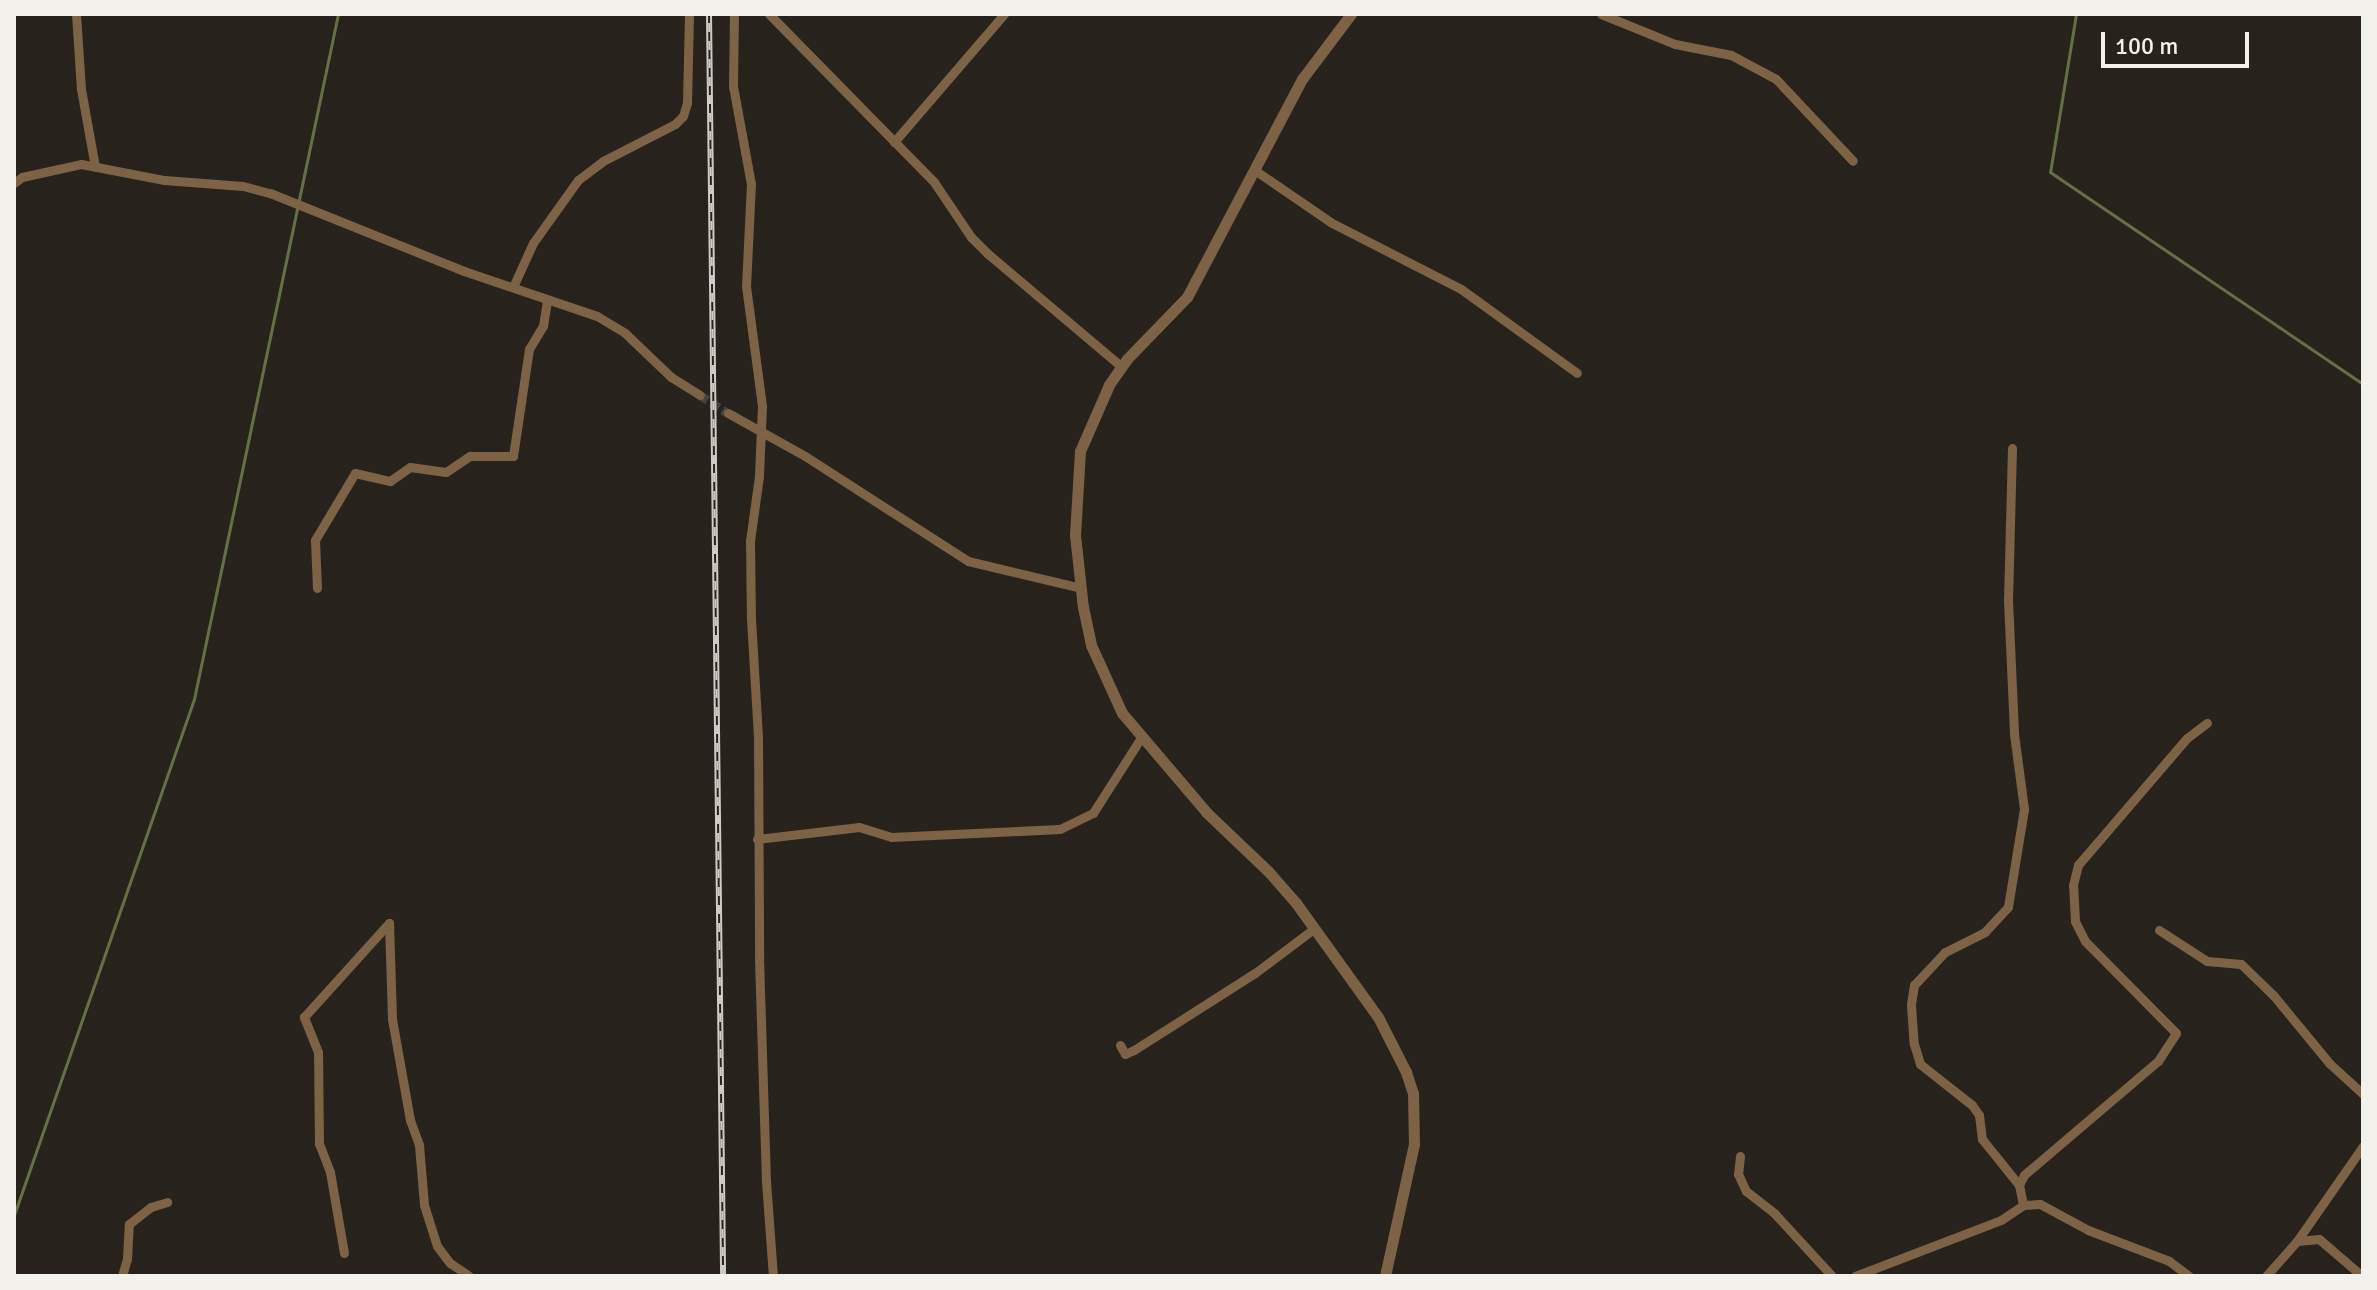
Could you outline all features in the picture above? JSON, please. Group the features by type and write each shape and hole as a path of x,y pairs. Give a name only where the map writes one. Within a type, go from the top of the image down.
{"street":[{"path":"76,14 81,89 95,167"},
{"path":"513,287 533,243 578,180 603,161 675,124 683,116 687,103 689,14"},
{"path":"734,14 733,86 751,184 746,286 762,432 750,541 751,619 758,737 757,839 766,1181 773,1276"},
{"path":"769,14 945,194 971,237 1122,367"},
{"path":"894,142 1004,14"},
{"path":"1351,14 1302,79 1187,297 1122,367 1095,415 1080,451 1075,535 1091,645 1099,669 1122,713 1207,813 1268,871 1315,928 1378,1017 1413,1093 1414,1144 1385,1276"},
{"path":"1601,14 1675,44 1731,55 1776,79 1853,161"},
{"path":"17,179 64,165 95,167 164,180 243,186 270,193 547,301 597,316 625,333 671,377 700,395"},
{"path":"1256,171 1332,223 1461,289 1577,373"},
{"path":"317,588 315,540 355,473 390,481 410,467 446,472 470,456 513,456 529,349 543,326 547,301"},
{"path":"728,413 968,561 1081,588"},
{"path":"2012,448 2008,600 2014,734 2024,809 2008,907 1985,932 1945,952 1914,985 1911,1005 1914,1044 1920,1064 1972,1105 1979,1115 1982,1139 2019,1185 2023,1205"},
{"path":"2019,1185 2036,1162 2158,1061 2176,1033 2085,941 2075,921 2073,885 2078,865 2187,738 2207,723"},
{"path":"757,839 859,827 891,837 1060,829 1093,813 1142,736"},
{"path":"344,1253 330,1172 319,1144 318,1052 304,1017 389,923 392,1019 410,1120 419,1145 424,1205 437,1246 450,1263 469,1276"},
{"path":"1120,1045 1125,1054 1134,1050 1255,973 1315,928"},
{"path":"2159,930 2207,961 2241,964 2274,996 2329,1063 2363,1094"},
{"path":"2266,1276 2297,1241 2363,1146"},
{"path":"1740,1156 1738,1174 1746,1191 1775,1214 1832,1276"},
{"path":"122,1276 127,1259 129,1224 151,1207 167,1202"},
{"path":"1855,1276 2001,1220 2023,1205 2040,1204 2088,1230 2169,1261 2189,1276"},
{"path":"2297,1241 2319,1239 2362,1276"}],"waterway":[{"path":"14,1215 194,699 338,14"},
{"path":"2076,14 2050,172 2363,384"}],"tunnel":[{"path":"700,395 728,413"}],"railway":[{"path":"709,14 723,1276"}]}
